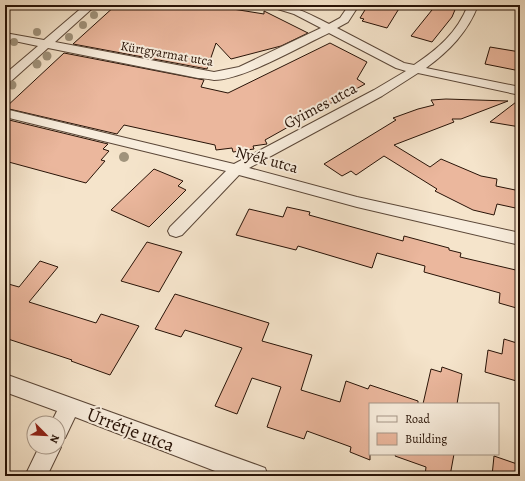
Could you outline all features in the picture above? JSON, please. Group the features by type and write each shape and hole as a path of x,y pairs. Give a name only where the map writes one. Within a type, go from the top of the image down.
{"street":[{"path":"5,80 91,5"},
{"path":"275,5 298,12 400,66 520,91"},
{"name":"Kürtgyarmat utca","path":"5,36 214,76 243,69 330,28 344,20 354,5"},
{"name":"Gyimes utca","path":"176,231 236,169 378,93 417,69 442,51 458,33 473,5"},
{"name":"Nyék utca","path":"5,113 236,169 357,202 520,240"},
{"name":"Úrrétje utca","path":"5,383 257,476"},
{"path":"66,415 70,406"},
{"path":"36,476 46,455"}],"building":[{"path":"116,5 208,5 264,14 264,11 308,33 281,46 231,59 216,43 207,69 73,44"},
{"path":"368,5 388,5 400,7 387,28 362,21 364,19 360,18"},
{"path":"436,5 457,5 452,17 432,42 411,36"},
{"path":"330,43 367,62 357,79 365,84 265,140 267,144 253,146 254,149 233,152 232,148 216,150 215,145 124,125 117,134 5,108 64,53 204,80 201,87 228,93"},
{"path":"490,47 520,52 520,71 485,64"},
{"path":"520,99 520,127 490,122"},
{"path":"431,100 508,101 461,119 452,119 454,122 394,145 430,167 441,159 481,176 497,179 496,186 520,191 520,209 497,204 494,215 473,210 435,191 437,189 384,156 356,175 351,171 342,176 324,164 396,120 393,118 434,105"},
{"path":"5,119 108,144 103,149 109,151 101,160 105,161 86,183 5,161"},
{"path":"154,169 183,181 178,186 186,190 149,227 111,210"},
{"path":"287,207 310,212 309,215 403,241 404,236 449,248 449,250 461,253 460,257 520,271 520,309 499,303 500,293 424,272 425,266 377,253 372,268 298,246 296,250 236,235 249,209 283,217"},
{"path":"147,242 182,252 159,292 121,281"},
{"path":"40,261 58,267 29,302 96,323 101,314 139,326 110,375 71,361 72,360 5,338 5,283 19,287"},
{"path":"175,294 269,323 262,341 312,355 301,390 340,402 346,381 368,389 370,385 418,401 418,403 369,403 370,460 350,452 351,447 307,431 304,439 267,427 281,387 252,378 237,414 215,406 242,348 185,330 181,337 155,329"},
{"path":"504,339 520,344 520,382 485,372 488,350 502,354"},
{"path":"442,367 462,374 457,403 423,403 431,369 441,372"},
{"path":"454,455 450,476 425,476 426,467 395,456"},
{"path":"494,456 520,465 520,476 492,476"}]}
